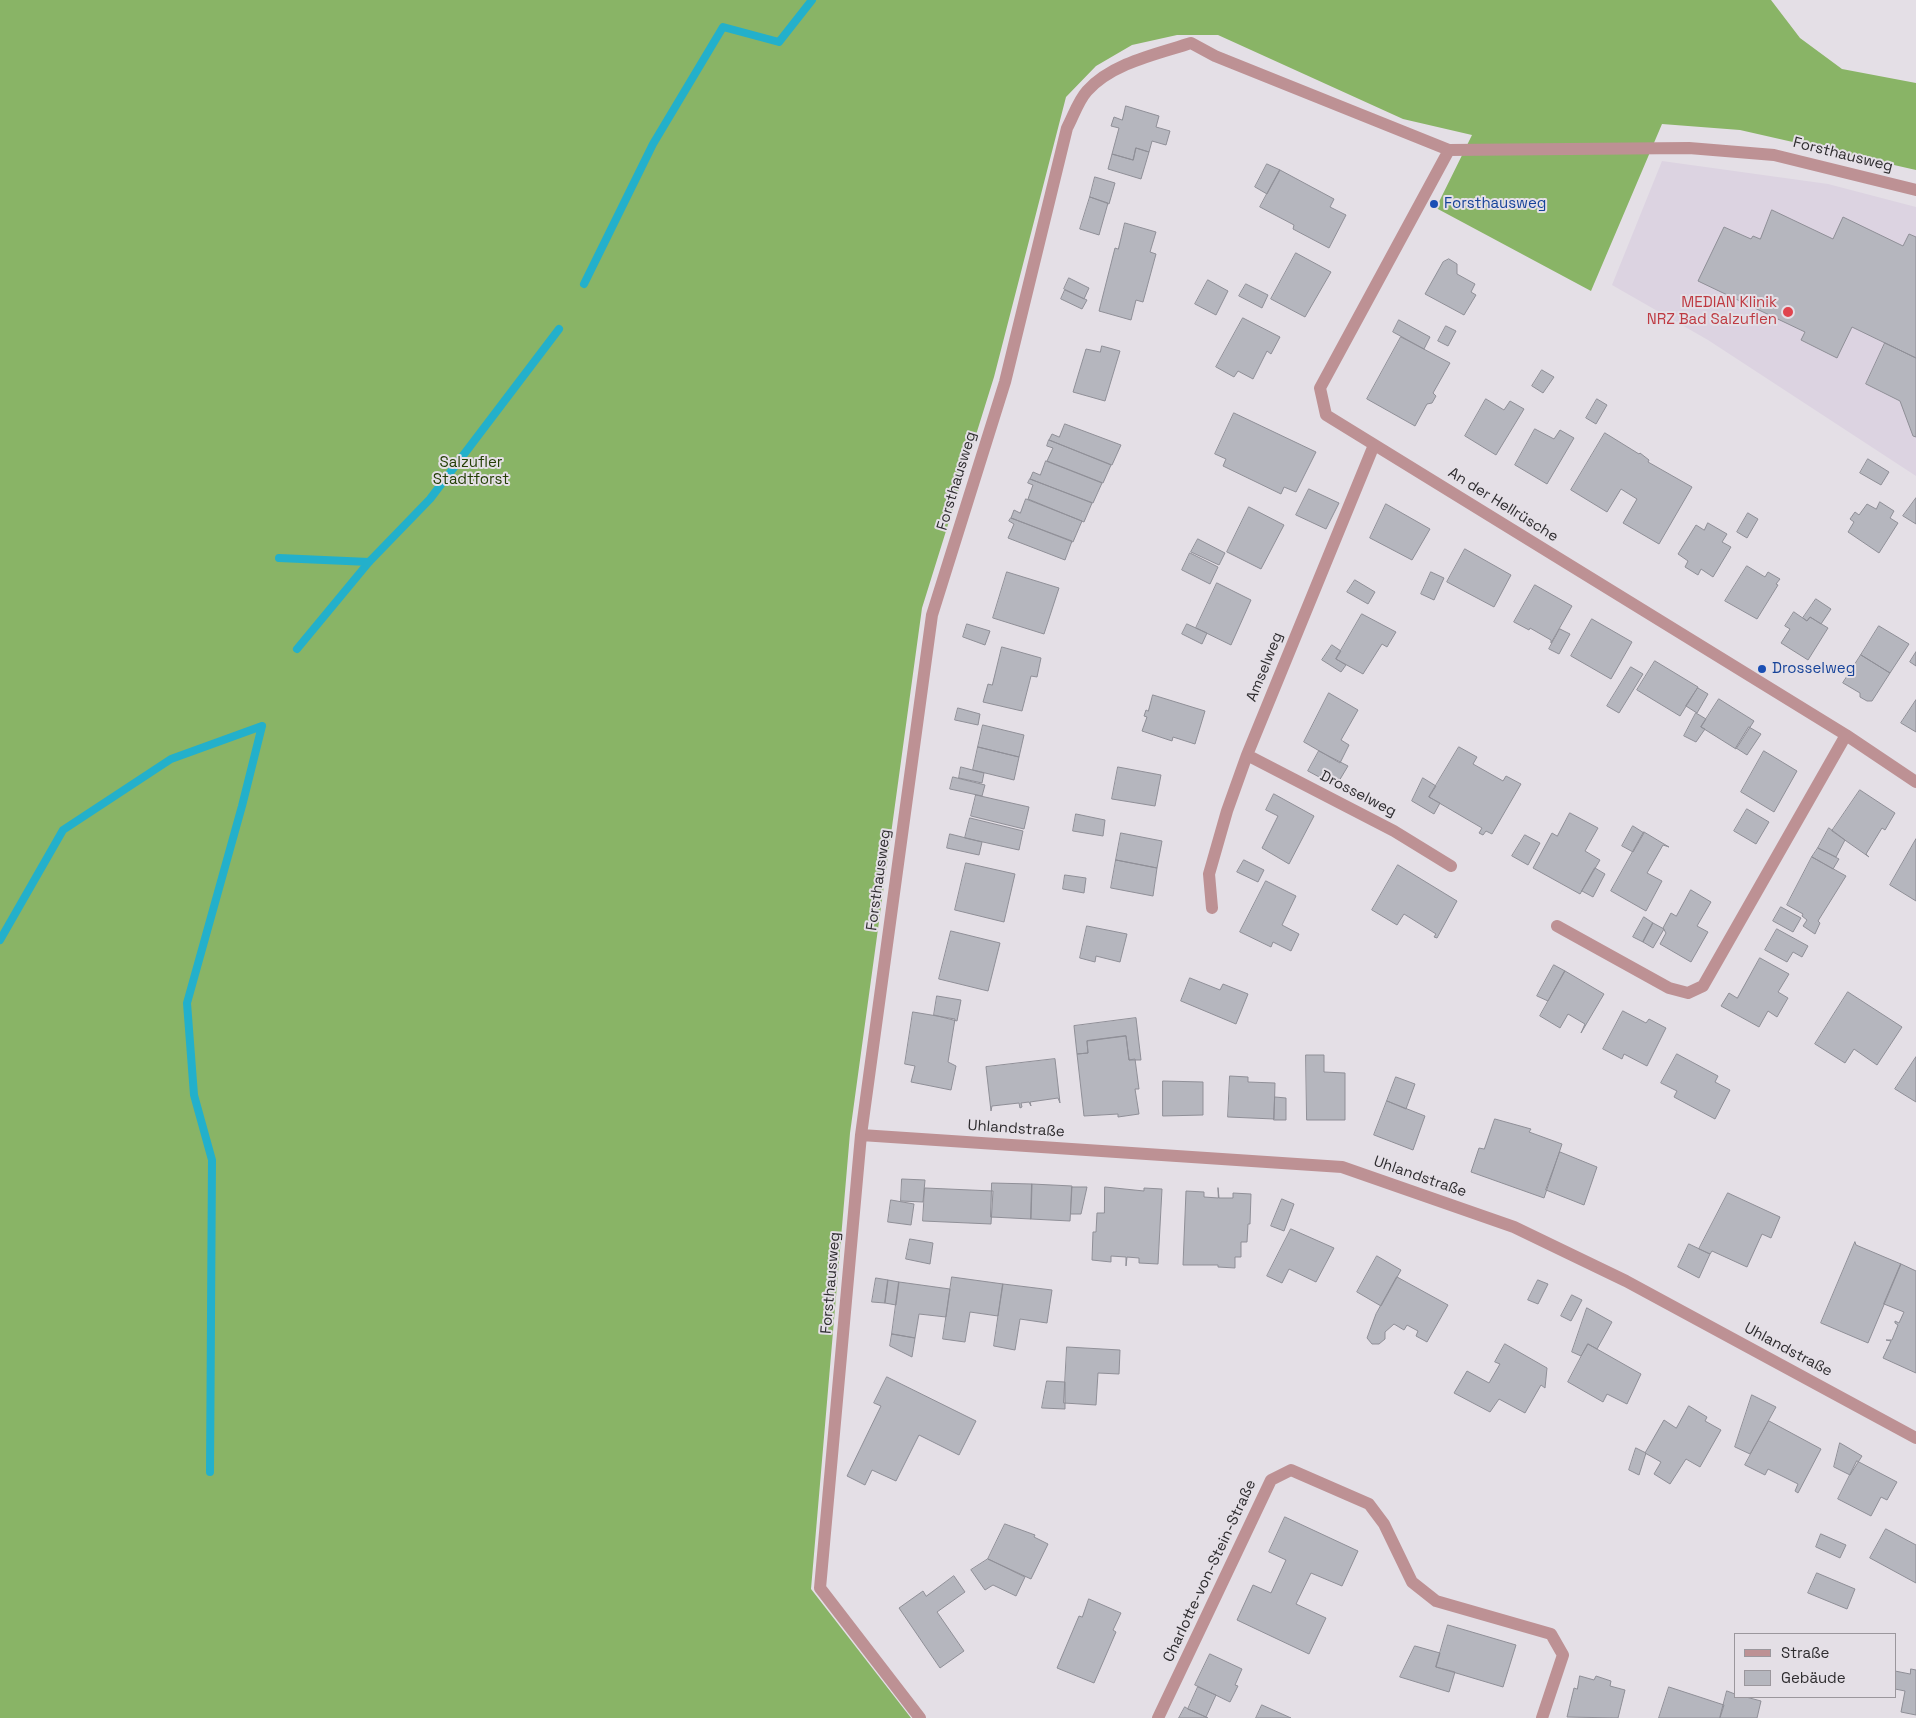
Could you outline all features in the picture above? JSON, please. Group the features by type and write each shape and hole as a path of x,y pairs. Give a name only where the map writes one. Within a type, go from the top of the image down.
{"street":[{"name":"Forsthausweg","path":"920,1718 820,1588 861,1135 932,615 1005,382 1067,128 1086,92 1107,75 1133,63 1192,43 1216,56 1449,150 1689,148 1774,155 1916,190"},
{"name":"An der Hellrüsche","path":"1449,150 1320,388 1326,415 1846,735 1916,782"},
{"name":"Amselweg","path":"1212,908 1209,874 1227,811 1247,755 1374,444"},
{"path":"1557,926 1669,988 1688,993 1702,986 1846,735"},
{"name":"Drosselweg","path":"1247,755 1394,831 1451,866"},
{"name":"Uhlandstraße","path":"861,1135 1342,1167 1514,1227 1626,1281 1916,1438"},
{"name":"Charlotte-von-Stein-Straße","path":"1158,1718 1271,1480 1291,1470 1369,1504 1384,1524 1412,1582 1436,1601 1551,1634 1563,1655 1542,1718"}],"shaded area":[{"name":"MEDIAN Klinik NRZ Bad Salzuflen","path":"1662,161 1828,184 1916,207 1916,476 1708,340 1612,285"}],"green space":[{"name":"Salzufler Stadtforst","path":"0,0 1771,0 1800,38 1842,69 1916,83 1916,170 1740,130 1662,124 1591,291 1436,208 1472,135 1403,119 1218,35 1177,35 1132,45 1096,66 1066,97 994,377 922,608 850,1133 811,1589 911,1718 0,1718"}],"building":[{"path":"1126,106 1159,116 1156,127 1170,131 1166,145 1152,141 1149,152 1136,148 1133,160 1112,154 1119,128 1111,126 1114,117 1122,120"},
{"path":"1136,148 1149,152 1141,179 1108,169 1112,154 1133,160"},
{"path":"1267,164 1280,170 1267,194 1255,187"},
{"path":"1280,170 1334,199 1330,207 1346,215 1329,248 1293,229 1294,225 1260,207"},
{"path":"1095,177 1115,183 1109,204 1090,197"},
{"path":"1090,197 1108,203 1099,235 1080,229"},
{"path":"1772,210 1833,239 1843,217 1903,246 1909,234 1916,237 1916,358 1852,327 1837,358 1801,340 1805,332 1698,281 1724,227 1751,239 1753,236 1760,239"},
{"path":"1125,223 1156,232 1150,252 1156,254 1143,302 1136,300 1131,320 1099,311 1115,248 1118,249"},
{"path":"1296,253 1331,272 1305,317 1271,299"},
{"path":"1449,259 1457,264 1457,274 1475,284 1471,292 1476,295 1464,315 1425,294 1443,262"},
{"path":"1069,278 1089,288 1084,299 1064,289"},
{"path":"1208,280 1228,291 1216,315 1195,304"},
{"path":"1246,284 1268,295 1262,308 1239,296"},
{"path":"1065,290 1087,300 1082,309 1061,299"},
{"path":"1243,318 1280,337 1271,354 1267,351 1253,379 1238,371 1234,377 1216,367"},
{"path":"1399,320 1430,337 1424,349 1393,332"},
{"path":"1446,326 1456,331 1448,346 1438,341"},
{"path":"1401,337 1450,363 1433,393 1436,396 1432,403 1427,404 1415,426 1367,399"},
{"path":"1885,343 1916,358 1916,437 1913,436 1900,401 1866,384"},
{"path":"1102,346 1120,351 1105,401 1073,392 1086,349 1100,352"},
{"path":"1542,370 1554,377 1543,393 1532,386"},
{"path":"1486,399 1504,410 1510,401 1524,409 1496,455 1465,436"},
{"path":"1597,399 1607,405 1596,424 1586,418"},
{"path":"1234,413 1316,452 1296,492 1284,487 1281,494 1223,466 1226,459 1215,454"},
{"path":"1065,424 1121,445 1112,465 1049,440 1052,434 1059,437"},
{"path":"1535,429 1554,439 1560,430 1574,438 1547,484 1515,465"},
{"path":"1605,433 1640,453 1649,460 1648,462 1692,487 1659,544 1623,523 1637,499 1621,489 1607,512 1571,490"},
{"path":"1049,440 1111,465 1103,483 1047,461 1053,448 1047,446"},
{"path":"1868,459 1889,472 1881,485 1860,473"},
{"path":"1046,461 1102,483 1093,503 1030,479 1033,472 1040,475"},
{"path":"1030,479 1092,503 1084,522 1028,499 1033,485 1028,483"},
{"path":"1309,489 1339,503 1326,529 1296,515"},
{"path":"1916,498 1916,524 1903,516"},
{"path":"1026,499 1082,521 1073,542 1011,518 1014,510 1020,513"},
{"path":"1880,502 1894,511 1890,518 1898,523 1879,553 1848,532 1854,522 1850,519 1855,512 1859,515 1867,504 1876,509"},
{"path":"1386,504 1430,529 1412,560 1370,538"},
{"path":"1249,507 1284,525 1261,569 1227,552"},
{"path":"1748,513 1758,519 1747,538 1737,532"},
{"path":"1011,518 1072,541 1065,560 1008,538 1014,524 1009,521"},
{"path":"1708,523 1727,534 1722,542 1731,547 1713,577 1701,569 1698,575 1685,567 1688,561 1678,554 1696,525 1704,530"},
{"path":"1198,539 1225,553 1219,565 1191,552"},
{"path":"1465,549 1511,575 1494,607 1447,582"},
{"path":"1190,553 1218,567 1210,584 1182,570"},
{"path":"1747,566 1765,577 1768,572 1780,579 1757,619 1725,601"},
{"path":"1007,572 1059,588 1044,634 993,618"},
{"path":"1431,572 1444,578 1434,600 1421,594"},
{"path":"1355,580 1375,592 1368,604 1347,592"},
{"path":"1217,583 1251,600 1231,645 1196,628"},
{"path":"1535,585 1572,606 1551,643 1551,640 1530,628 1529,630 1514,622"},
{"path":"1816,599 1831,609 1821,624 1810,617 1807,621 1803,618"},
{"path":"1794,612 1807,621 1810,617 1828,628 1808,660 1781,643 1790,629 1785,626"},
{"path":"1362,614 1396,632 1387,647 1382,644 1363,674 1336,659"},
{"path":"1592,619 1632,642 1611,679 1571,656"},
{"path":"967,624 990,631 985,645 963,637"},
{"path":"1187,624 1207,633 1202,644 1182,634"},
{"path":"1879,626 1909,644 1890,673 1861,655"},
{"path":"1560,629 1570,634 1559,654 1549,649"},
{"path":"1332,645 1341,651 1336,659 1346,665 1341,672 1322,660"},
{"path":"1002,647 1041,658 1037,677 1031,676 1022,711 983,702 988,684 992,685"},
{"path":"1916,652 1916,666 1910,662"},
{"path":"1861,655 1890,673 1872,701 1867,701 1860,697 1860,693 1843,683"},
{"path":"1655,661 1698,687 1680,716 1637,690"},
{"path":"1631,667 1643,674 1619,713 1607,706"},
{"path":"1698,688 1708,694 1697,713 1686,706"},
{"path":"1329,693 1358,710 1341,740 1349,745 1340,763 1304,742"},
{"path":"1153,695 1205,711 1195,744 1173,737 1172,741 1142,731 1147,717 1144,716 1146,710 1148,711"},
{"path":"1719,699 1754,721 1736,749 1701,727"},
{"path":"1916,700 1916,732 1901,723"},
{"path":"958,708 980,714 978,725 955,720"},
{"path":"1696,713 1706,719 1701,727 1705,729 1696,742 1684,736"},
{"path":"983,725 1024,735 1019,757 978,747"},
{"path":"1749,727 1761,734 1747,755 1736,748"},
{"path":"978,747 1019,757 1014,780 973,770"},
{"path":"1459,747 1477,757 1473,764 1503,781 1506,776 1521,784 1492,834 1486,831 1483,835 1479,833 1482,828 1429,797"},
{"path":"1319,751 1348,766 1336,786 1308,771"},
{"path":"1764,751 1797,771 1774,812 1741,792"},
{"path":"961,767 984,773 982,783 959,778"},
{"path":"1118,767 1161,775 1155,806 1112,799"},
{"path":"953,777 985,785 982,796 950,789"},
{"path":"1423,778 1436,786 1429,797 1440,803 1434,814 1412,801"},
{"path":"1860,790 1895,813 1885,830 1882,828 1866,854 1869,857 1832,831"},
{"path":"1274,794 1314,816 1289,864 1262,848 1278,816 1266,810"},
{"path":"976,795 1029,807 1024,829 971,816"},
{"path":"1747,809 1769,822 1756,844 1734,831"},
{"path":"1570,813 1598,828 1585,851 1600,860 1580,894 1533,868 1552,833 1557,836"},
{"path":"1076,814 1105,820 1103,836 1073,831"},
{"path":"970,818 1023,831 1019,850 965,838"},
{"path":"1633,826 1644,833 1633,852 1622,846"},
{"path":"1829,828 1845,840 1836,857 1818,848"},
{"path":"1644,832 1669,847 1663,845 1647,873 1662,881 1646,911 1611,891"},
{"path":"1121,833 1162,841 1157,868 1116,860"},
{"path":"950,834 982,842 979,855 947,848"},
{"path":"1525,835 1540,843 1528,865 1512,856"},
{"path":"1916,839 1916,901 1890,885"},
{"path":"1818,848 1839,859 1833,869 1812,857"},
{"path":"1812,857 1846,876 1818,921 1820,923 1815,934 1803,926 1807,920 1802,916 1803,914 1787,905"},
{"path":"1116,860 1157,868 1153,896 1111,888"},
{"path":"1244,860 1264,870 1258,882 1237,872"},
{"path":"966,863 1015,874 1004,922 955,910"},
{"path":"1398,865 1457,901 1437,938 1434,937 1436,934 1404,914 1397,925 1372,910"},
{"path":"1595,868 1605,874 1593,897 1582,891"},
{"path":"1065,875 1086,878 1084,893 1063,889"},
{"path":"1266,881 1296,896 1282,925 1299,934 1291,951 1273,942 1271,947 1240,932"},
{"path":"1691,890 1711,902 1697,926 1708,932 1691,962 1660,944 1666,933 1663,928 1671,913 1676,916"},
{"path":"1781,907 1801,918 1793,932 1773,921"},
{"path":"1644,917 1653,923 1643,942 1633,937"},
{"path":"1653,923 1664,929 1653,948 1643,942"},
{"path":"1087,926 1127,934 1120,962 1096,956 1095,962 1080,958"},
{"path":"1777,929 1808,946 1802,957 1793,952 1787,962 1765,950"},
{"path":"951,931 1000,943 988,991 939,979"},
{"path":"1760,958 1789,974 1778,992 1788,998 1777,1017 1768,1011 1759,1027 1721,1006 1729,993 1737,998"},
{"path":"1554,965 1565,971 1548,1001 1537,996"},
{"path":"1565,971 1604,994 1581,1033 1585,1024 1568,1014 1560,1028 1540,1016"},
{"path":"1190,978 1220,990 1223,984 1248,994 1236,1024 1181,1001"},
{"path":"1848,992 1902,1027 1877,1065 1854,1049 1845,1063 1815,1044"},
{"path":"937,996 961,1000 957,1021 934,1015"},
{"path":"1623,1011 1646,1023 1649,1019 1666,1028 1647,1066 1624,1054 1622,1059 1603,1049"},
{"path":"913,1012 955,1019 948,1062 956,1066 951,1090 911,1082 915,1066 905,1064"},
{"path":"1136,1018 1141,1060 1129,1060 1126,1036 1087,1041 1088,1053 1077,1054 1074,1026"},
{"path":"1126,1036 1129,1060 1135,1059 1139,1089 1135,1089 1139,1114 1118,1117 1118,1114 1084,1116 1077,1054 1088,1053 1087,1041"},
{"path":"1677,1054 1718,1076 1715,1082 1730,1090 1715,1119 1674,1097 1677,1091 1661,1083"},
{"path":"1306,1055 1324,1055 1324,1072 1345,1073 1345,1120 1307,1120"},
{"path":"1916,1057 1916,1102 1895,1089"},
{"path":"1055,1059 1060,1103 1058,1098 1030,1102 1031,1106 1029,1102 1021,1103 1022,1107 1020,1108 1019,1103 992,1106 991,1111 986,1067"},
{"path":"1230,1076 1248,1077 1248,1082 1275,1083 1274,1119 1228,1117"},
{"path":"1396,1077 1415,1084 1406,1109 1387,1101"},
{"path":"1163,1081 1203,1082 1203,1115 1163,1116"},
{"path":"1275,1097 1286,1098 1286,1120 1274,1120"},
{"path":"1387,1101 1425,1116 1413,1150 1374,1135"},
{"path":"1495,1119 1531,1129 1529,1132 1562,1144 1544,1198 1471,1172 1479,1148 1484,1149"},
{"path":"1560,1152 1597,1167 1584,1205 1546,1190"},
{"path":"902,1179 925,1180 923,1202 901,1201"},
{"path":"992,1183 1032,1184 1031,1219 991,1217"},
{"path":"1032,1184 1072,1186 1070,1221 1031,1219"},
{"path":"1072,1187 1087,1187 1081,1214 1071,1214"},
{"path":"1105,1187 1144,1191 1144,1188 1162,1189 1158,1264 1139,1263 1139,1258 1127,1257 1126,1266 1126,1257 1111,1256 1111,1262 1092,1260 1093,1232 1096,1232 1097,1213 1104,1213"},
{"path":"925,1188 993,1191 991,1224 923,1221"},
{"path":"1218,1188 1219,1198 1233,1198 1233,1193 1251,1194 1250,1224 1248,1224 1247,1242 1241,1242 1241,1257 1235,1257 1235,1268 1218,1267 1218,1265 1183,1265 1186,1191 1204,1192 1204,1197 1218,1198"},
{"path":"1728,1193 1780,1217 1771,1238 1762,1234 1747,1267 1712,1251 1710,1254 1699,1249"},
{"path":"1282,1199 1294,1204 1284,1231 1271,1226"},
{"path":"891,1200 914,1204 911,1225 888,1222"},
{"path":"1291,1229 1334,1248 1316,1282 1289,1269 1282,1283 1267,1276"},
{"path":"910,1239 933,1243 930,1264 906,1259"},
{"path":"1855,1242 1856,1245 1901,1264 1868,1343 1821,1323"},
{"path":"1689,1244 1710,1254 1699,1278 1678,1267"},
{"path":"1377,1256 1401,1270 1381,1306 1357,1292"},
{"path":"1901,1264 1916,1271 1916,1373 1883,1358 1891,1341 1886,1340 1892,1340 1898,1325 1895,1321 1899,1323 1904,1312 1884,1304"},
{"path":"952,1277 1003,1284 998,1316 970,1312 965,1342 943,1339"},
{"path":"1397,1277 1448,1305 1427,1342 1416,1336 1418,1331 1407,1325 1404,1330 1394,1324 1385,1332 1385,1339 1379,1344 1372,1344 1367,1338 1376,1314"},
{"path":"876,1278 888,1280 885,1303 872,1302"},
{"path":"888,1280 899,1282 896,1305 885,1303"},
{"path":"1538,1280 1548,1284 1538,1304 1528,1300"},
{"path":"899,1282 950,1289 946,1317 919,1314 915,1338 892,1334"},
{"path":"1003,1284 1052,1290 1047,1323 1020,1319 1015,1350 994,1346"},
{"path":"1572,1295 1582,1300 1571,1321 1561,1316"},
{"path":"1587,1308 1612,1322 1597,1349 1588,1344 1581,1356 1572,1352"},
{"path":"892,1334 915,1338 912,1357 890,1346"},
{"path":"1505,1344 1547,1368 1545,1388 1541,1385 1525,1413 1499,1399 1490,1412 1454,1393 1467,1371 1489,1383 1500,1364 1495,1362"},
{"path":"1588,1344 1641,1374 1627,1404 1607,1394 1603,1402 1568,1382"},
{"path":"1067,1347 1120,1350 1119,1374 1098,1373 1096,1405 1064,1403"},
{"path":"887,1377 976,1421 959,1455 919,1435 896,1481 872,1470 865,1485 847,1476 881,1406 874,1403"},
{"path":"1047,1381 1065,1382 1065,1409 1042,1408"},
{"path":"1752,1395 1776,1407 1750,1454 1735,1447"},
{"path":"1689,1406 1707,1417 1705,1421 1721,1430 1700,1467 1686,1459 1670,1484 1654,1474 1661,1462 1645,1453 1664,1420 1676,1428"},
{"path":"1769,1421 1821,1449 1798,1493 1795,1491 1798,1484 1768,1469 1765,1475 1745,1465"},
{"path":"1840,1443 1862,1456 1850,1475 1834,1467"},
{"path":"1636,1448 1646,1453 1639,1475 1629,1470"},
{"path":"1857,1461 1897,1482 1887,1500 1881,1497 1871,1516 1838,1499"},
{"path":"1285,1517 1358,1551 1342,1586 1311,1573 1296,1604 1326,1618 1309,1654 1237,1620 1253,1585 1271,1593 1286,1560 1269,1552"},
{"path":"1005,1524 1035,1535 1034,1537 1048,1544 1031,1579 988,1559"},
{"path":"1886,1529 1916,1545 1916,1583 1870,1558"},
{"path":"1821,1534 1846,1545 1840,1558 1816,1547"},
{"path":"988,1559 1025,1577 1016,1596 993,1585 985,1590 971,1570"},
{"path":"1817,1573 1855,1589 1847,1609 1808,1593"},
{"path":"954,1576 965,1592 937,1612 964,1651 940,1668 899,1608 923,1591 926,1596"},
{"path":"1089,1599 1121,1613 1113,1630 1116,1632 1094,1683 1057,1668 1079,1616 1082,1617"},
{"path":"1448,1625 1516,1645 1503,1687 1436,1667"},
{"path":"1415,1646 1440,1653 1436,1667 1455,1672 1449,1692 1400,1677"},
{"path":"1210,1654 1242,1669 1235,1685 1238,1686 1230,1702 1195,1685"},
{"path":"1911,1669 1916,1670 1916,1715 1901,1712 1905,1691 1896,1689 1896,1671 1910,1674"},
{"path":"1580,1676 1594,1680 1596,1676 1611,1681 1610,1686 1625,1690 1618,1718 1567,1717 1574,1688 1577,1689"},
{"path":"1198,1687 1216,1695 1206,1717 1188,1709"},
{"path":"1669,1687 1724,1705 1720,1718 1659,1718"},
{"path":"1727,1691 1734,1694 1734,1698 1750,1698 1761,1701 1757,1718 1720,1718"},
{"path":"1262,1705 1291,1718 1256,1718"},
{"path":"1185,1707 1188,1709 1208,1718 1179,1718"}],"waterway":[{"path":"584,284 653,144 723,27 779,42 812,0"},
{"path":"297,649 369,562 430,499 559,329"},
{"path":"279,558 369,562"},
{"path":"0,940 63,830 171,759 262,726"},
{"path":"210,1472 212,1160 194,1095 187,1003 242,806 262,726"}],"place":[{"name":"Forsthausweg","path":"1434,204"},
{"name":"MEDIAN Klinik NRZ Bad Salzuflen","path":"1788,312"},
{"name":"Drosselweg","path":"1762,669"}]}
